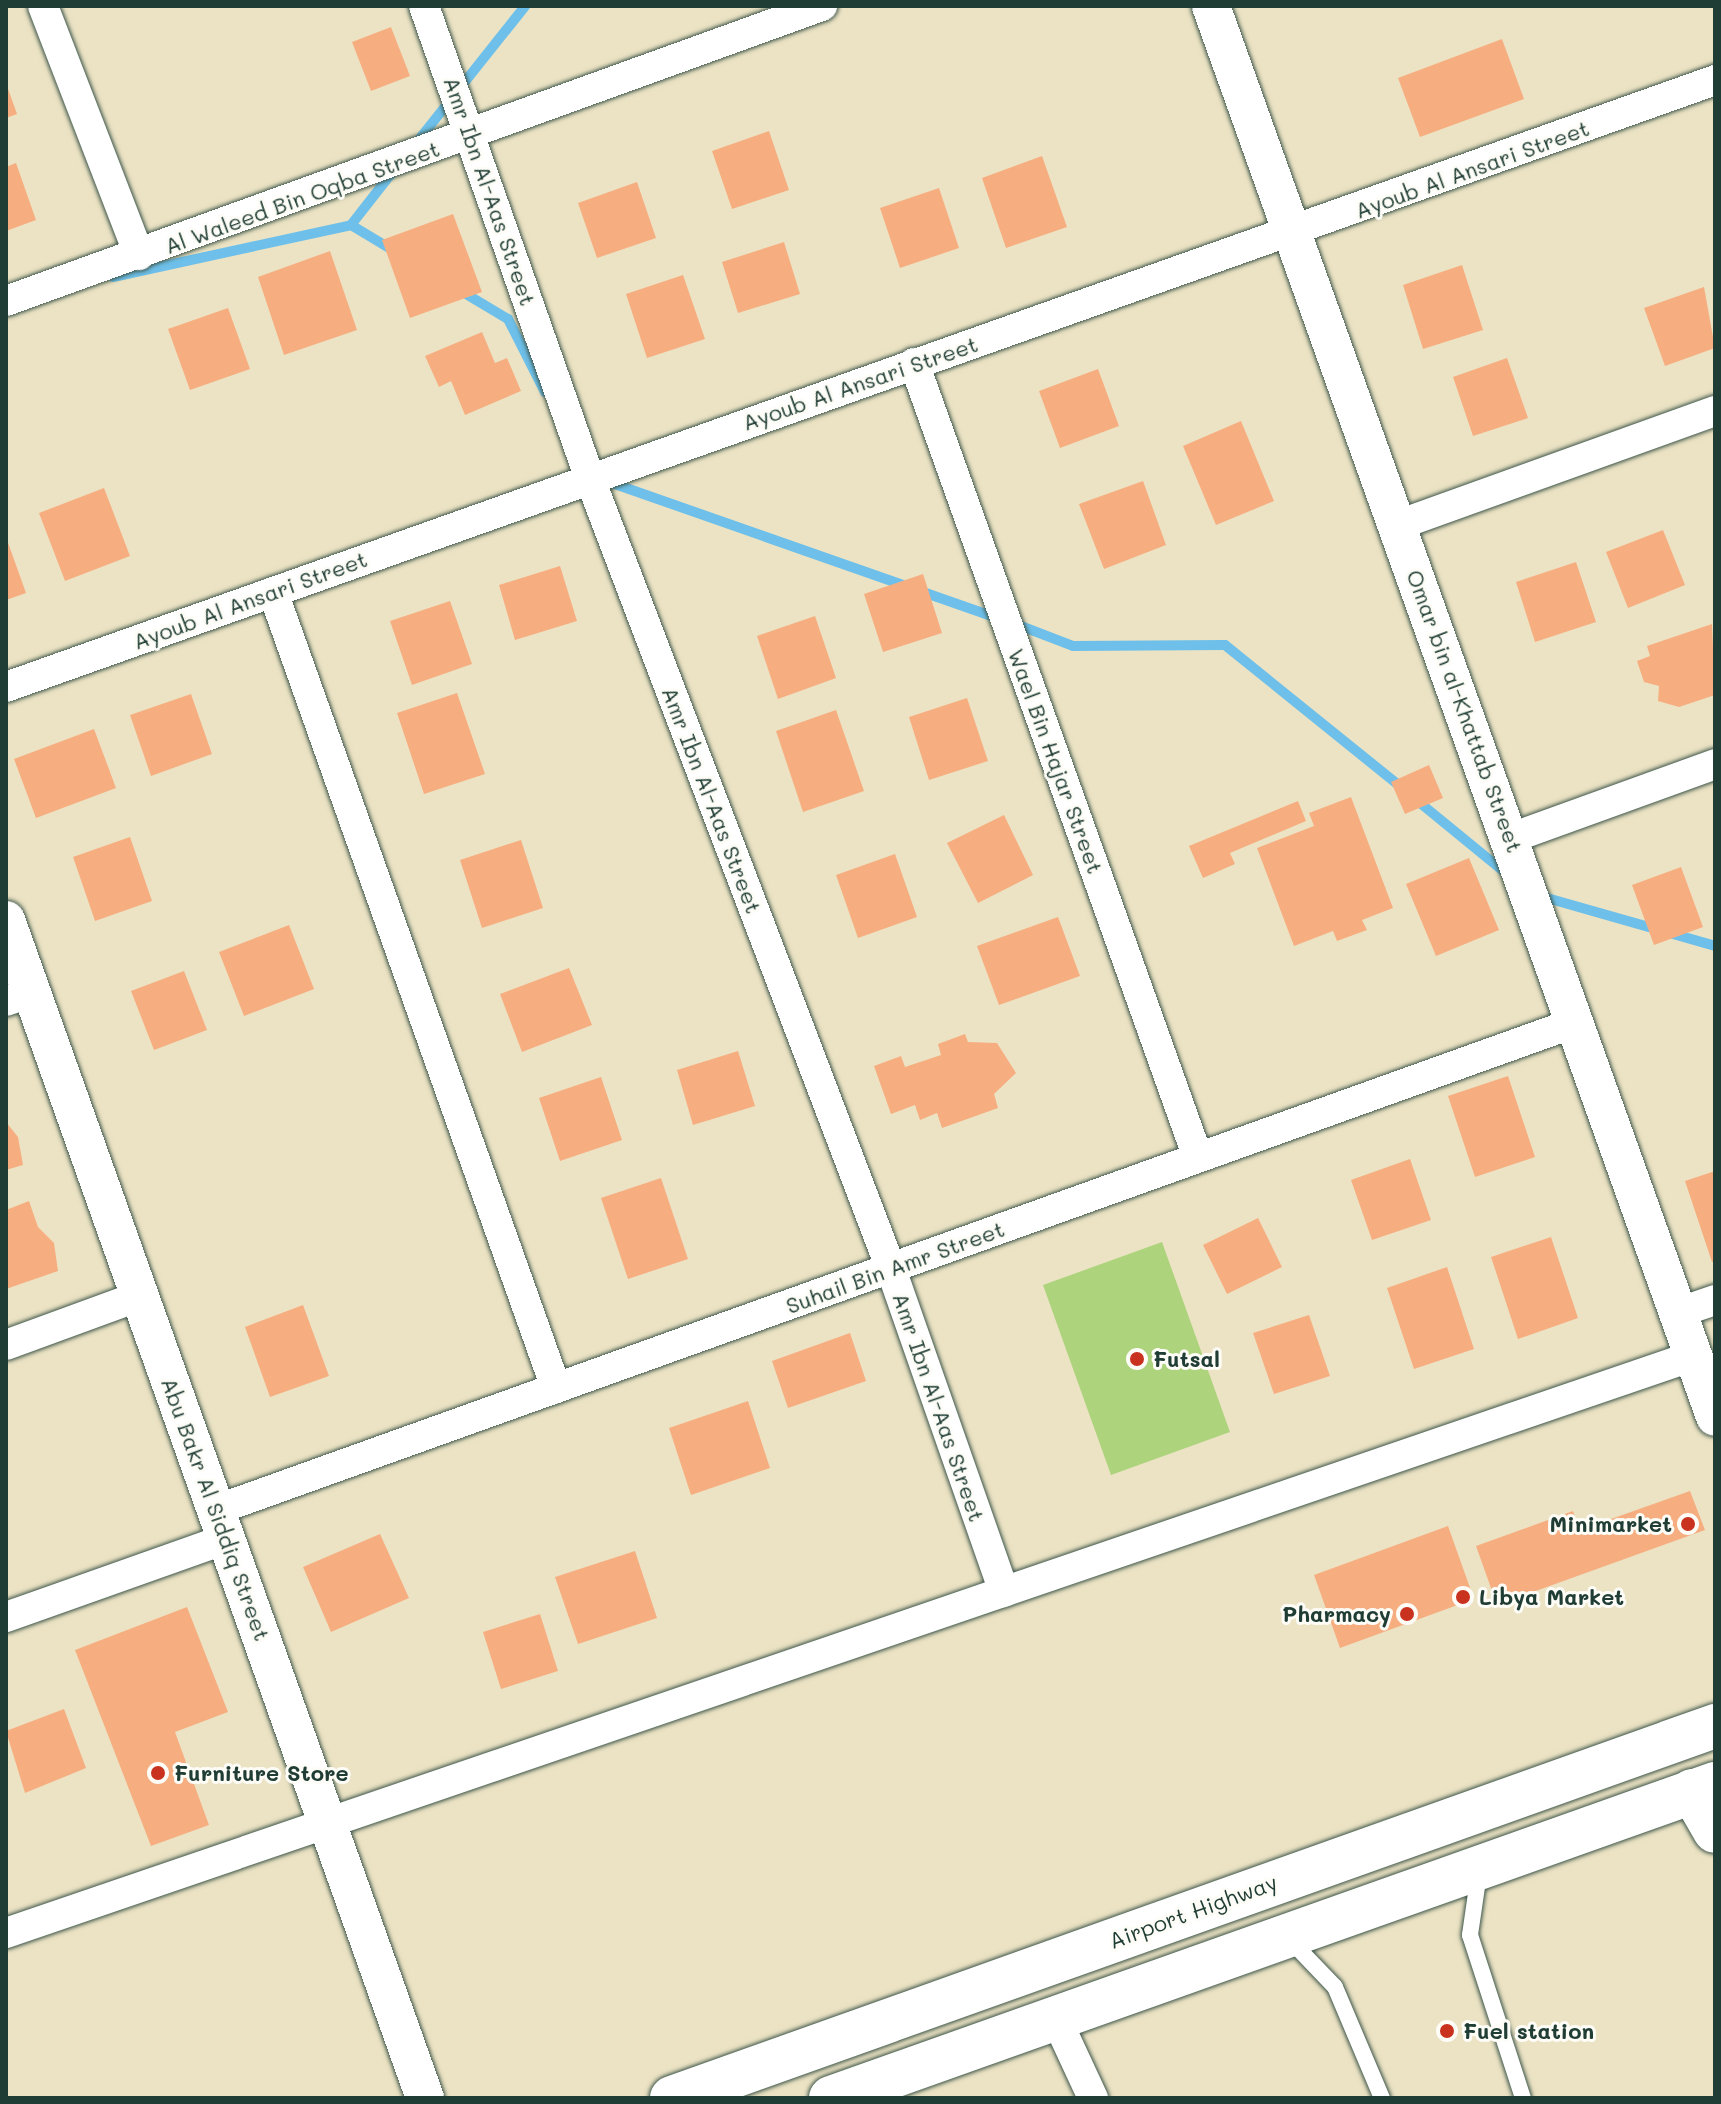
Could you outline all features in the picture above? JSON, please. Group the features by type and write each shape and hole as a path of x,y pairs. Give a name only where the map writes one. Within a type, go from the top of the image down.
{"main road":[{"name":"Airport Highway","path":"672,2098 1715,1726"},
{"path":"831,2098 1282,1932 1704,1787 1715,1831"}],"street":[{"path":"43,6 139,255"},
{"name":"Amr Ibn Al-Aas Street","path":"424,6 590,479 891,1269 1004,1592"},
{"name":"Al Waleed Bin Oqba Street","path":"6,301 472,136 820,6"},
{"name":"Omar bin al-Khattab Street","path":"1211,6 1291,235 1511,838 1715,1417"},
{"name":"Ayoub Al Ansari Street","path":"6,687 914,363 1291,235 1715,80"},
{"name":"Wael Bin Hajar Street","path":"914,363 1198,1158"},
{"path":"1398,525 1715,411"},
{"path":"273,592 556,1388"},
{"path":"1511,838 1715,764"},
{"name":"Abu Bakr Al Siddiq Street","path":"6,920 19,997 140,1296 425,2098"},
{"name":"Suhail Bin Amr Street","path":"6,1617 556,1388 1574,1023"},
{"path":"6,1345 140,1296"},
{"path":"1677,1313 1715,1300"},
{"path":"6,1933 1693,1356"},
{"path":"1054,2014 1093,2098"}],"lane":[{"path":"1481,1862 1470,1935 1523,2098"},
{"path":"1282,1932 1335,1987 1382,2098"}],"green space":[{"name":"Futsal","path":"1162,1242 1230,1432 1111,1475 1043,1285"}],"building":[{"path":"391,27 410,76 371,91 352,42"},
{"path":"1502,39 1524,99 1420,137 1398,78"},
{"path":"6,83 17,114 6,118"},
{"path":"769,131 789,190 732,209 712,151"},
{"path":"1042,156 1067,227 1006,248 982,178"},
{"path":"16,163 36,220 6,231 6,167"},
{"path":"637,182 656,238 597,258 578,203"},
{"path":"939,188 959,248 900,268 880,208"},
{"path":"453,214 482,292 410,318 382,240"},
{"path":"784,242 800,294 738,313 722,262"},
{"path":"330,251 357,330 284,355 258,277"},
{"path":"1462,265 1483,330 1423,349 1403,285"},
{"path":"683,275 705,339 647,358 626,294"},
{"path":"1704,287 1715,348 1665,366 1644,308"},
{"path":"228,308 250,369 190,390 168,329"},
{"path":"482,332 495,363 507,358 521,391 465,415 451,381 439,387 425,356"},
{"path":"1507,358 1528,418 1473,436 1453,377"},
{"path":"1098,369 1119,426 1060,448 1039,391"},
{"path":"1241,421 1274,501 1216,525 1183,446"},
{"path":"1143,481 1166,545 1104,569 1079,504"},
{"path":"104,488 130,556 65,581 39,513"},
{"path":"1663,530 1685,585 1628,608 1606,552"},
{"path":"6,537 26,593 6,600"},
{"path":"1576,562 1596,622 1535,642 1516,582"},
{"path":"560,566 577,621 515,640 499,585"},
{"path":"923,574 942,633 883,652 864,594"},
{"path":"450,601 472,664 412,685 390,621"},
{"path":"815,616 836,678 778,699 757,636"},
{"path":"1712,624 1715,695 1679,707 1658,701 1659,686 1644,682 1637,661 1650,656 1647,646"},
{"path":"457,693 485,774 424,794 397,713"},
{"path":"191,694 212,754 151,776 130,715"},
{"path":"967,698 988,761 929,780 909,717"},
{"path":"836,710 864,791 803,812 776,731"},
{"path":"94,729 116,788 36,818 14,759"},
{"path":"1429,765 1443,798 1405,814 1391,782"},
{"path":"1351,797 1393,908 1362,920 1367,930 1337,941 1333,931 1294,946 1257,848 1314,826 1309,813"},
{"path":"1298,801 1306,821 1230,853 1235,864 1203,878 1189,846"},
{"path":"1004,815 1033,875 978,903 947,843"},
{"path":"130,837 152,901 95,921 73,857"},
{"path":"521,840 543,908 482,928 460,860"},
{"path":"895,854 917,917 858,938 836,875"},
{"path":"1469,858 1499,930 1436,956 1406,884"},
{"path":"1681,867 1703,927 1654,945 1632,885"},
{"path":"1058,917 1080,976 999,1005 977,946"},
{"path":"289,925 314,989 244,1016 219,952"},
{"path":"569,968 592,1025 522,1052 500,994"},
{"path":"184,971 207,1030 154,1050 131,991"},
{"path":"965,1034 968,1042 997,1043 1016,1073 994,1094 998,1108 942,1128 937,1113 920,1120 915,1105 891,1114 874,1066 901,1056 905,1067 941,1055 938,1044"},
{"path":"738,1051 755,1106 693,1125 677,1070"},
{"path":"1508,1076 1535,1157 1475,1177 1448,1096"},
{"path":"601,1077 622,1140 560,1161 539,1098"},
{"path":"6,1122 18,1137 23,1165 6,1170"},
{"path":"1410,1159 1431,1220 1372,1240 1351,1180"},
{"path":"1715,1171 1715,1261 1712,1262 1685,1181"},
{"path":"661,1178 688,1259 628,1279 601,1198"},
{"path":"29,1201 38,1227 54,1243 58,1271 6,1289 6,1210"},
{"path":"1258,1218 1282,1267 1227,1294 1203,1245"},
{"path":"1551,1237 1578,1318 1518,1339 1491,1257"},
{"path":"1447,1267 1474,1349 1414,1369 1387,1288"},
{"path":"303,1305 329,1376 270,1397 245,1327"},
{"path":"1309,1315 1330,1376 1274,1394 1253,1333"},
{"path":"850,1333 866,1381 788,1408 772,1361"},
{"path":"748,1401 770,1468 691,1495 669,1428"},
{"path":"1690,1491 1705,1530 1497,1605 1476,1546 1573,1511 1580,1530"},
{"path":"1448,1526 1474,1599 1340,1648 1314,1575"},
{"path":"380,1534 409,1598 331,1632 303,1567"},
{"path":"635,1551 657,1618 578,1644 555,1577"},
{"path":"187,1607 228,1712 175,1732 209,1825 151,1846 75,1650"},
{"path":"540,1614 558,1671 501,1689 483,1632"},
{"path":"64,1709 86,1768 25,1793 6,1731"}],"waterway":[{"path":"417,142 525,6"},
{"path":"351,225 394,170"},
{"path":"113,277 351,225 396,252"},
{"path":"461,291 508,319 545,392"},
{"path":"609,482 998,618"},
{"path":"1013,623 1073,646 1225,645 1402,788"},
{"path":"1414,798 1507,874"},
{"path":"1540,896 1715,946"}],"place":[{"name":"Futsal","path":"1137,1359"},
{"name":"Minimarket","path":"1688,1524"},
{"name":"Libya Market","path":"1463,1597"},
{"name":"Pharmacy","path":"1407,1614"},
{"name":"Furniture Store","path":"158,1773"},
{"name":"Fuel station","path":"1447,2031"}]}
